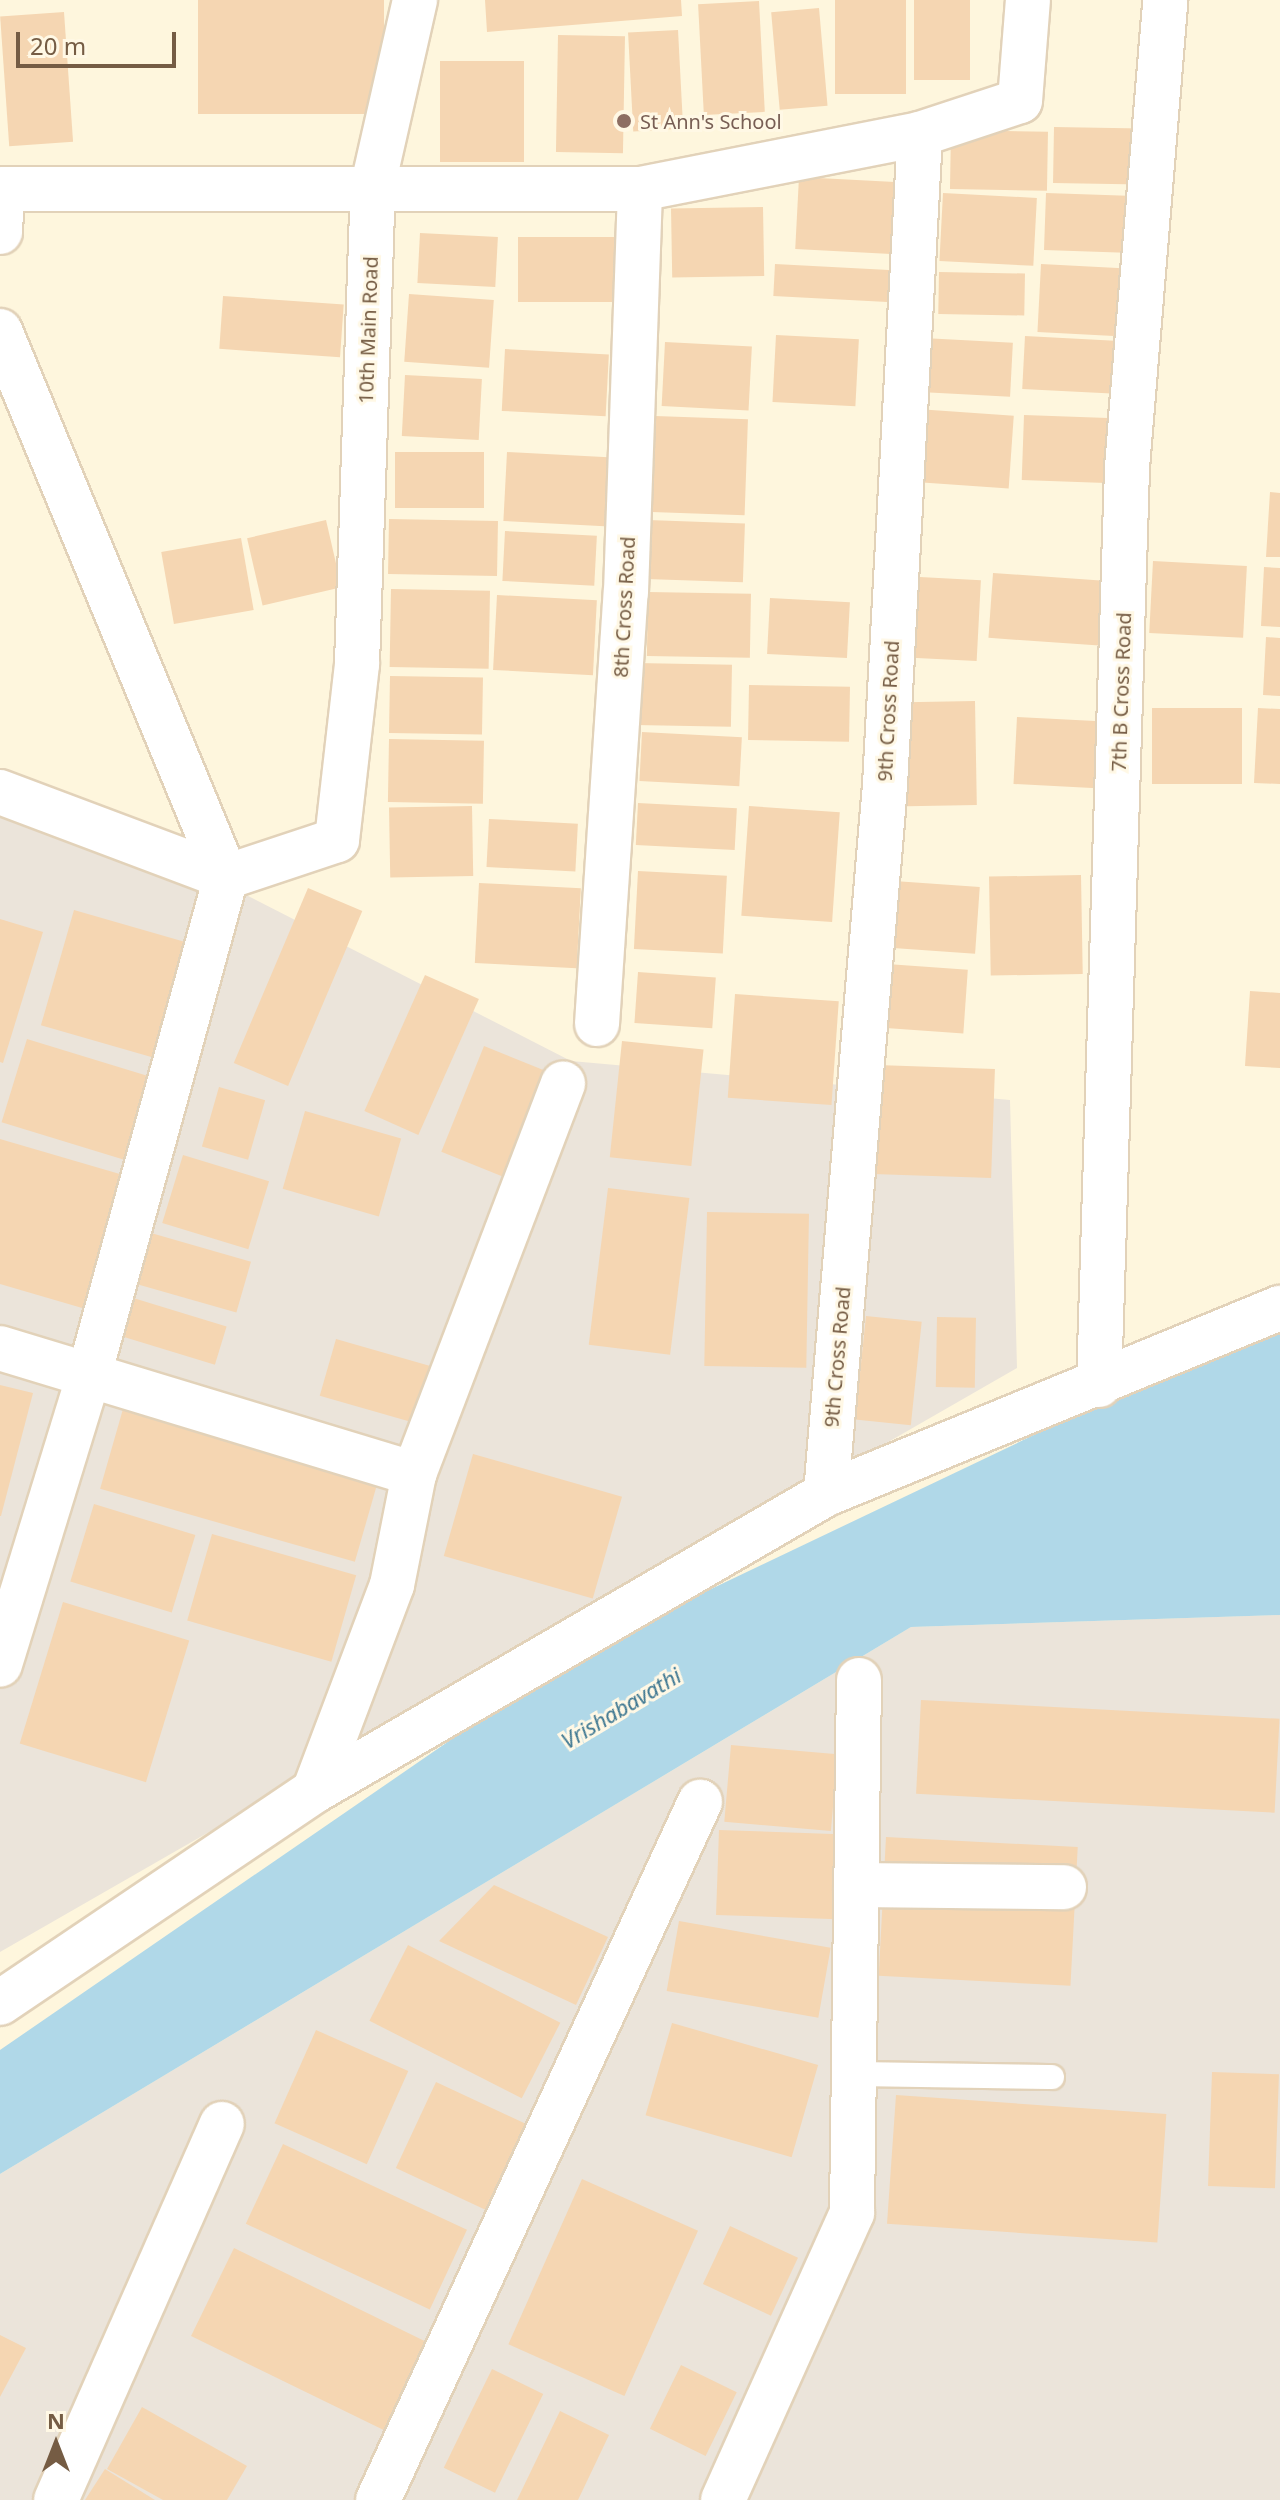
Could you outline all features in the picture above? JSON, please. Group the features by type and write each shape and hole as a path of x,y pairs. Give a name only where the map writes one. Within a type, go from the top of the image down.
{"street":[{"name":"10th Main Road","path":"226,877 337,840 357,664 373,185 415,0"},
{"path":"1,204 373,185 640,189 920,134 1020,101 1028,0"},
{"name":"7th B Cross Road","path":"1099,1385 1127,467 1165,0"},
{"name":"9th Cross Road","path":"826,1494 885,785 920,134"},
{"name":"8th Cross Road","path":"597,1024 626,592 640,189"},
{"path":"0,331 226,877 89,1375 0,1665"},
{"path":"0,792 226,877"},
{"path":"314,1791 392,1585 414,1474 563,1083"},
{"path":"0,2003 314,1791 826,1494 1099,1385 1280,1308"},
{"path":"0,1348 414,1474"},
{"path":"723,2500 852,2213 859,1680"},
{"path":"378,2500 700,1802"},
{"path":"856,1885 1064,1887"},
{"path":"56,2500 222,2124"}],"lane":[{"path":"853,2074 1052,2077"}],"shaded area":[{"path":"0,785 80,810 571,1061 1010,1100 1017,1368 0,1952"},
{"path":"1280,1615 1280,2500 0,2500 0,2174 911,1627"}],"water":[{"name":"Vrishabavathi","path":"1280,1325 1280,1615 911,1627 0,2174 0,2050 577,1653 1229,1342"}],"building":[{"path":"198,0 384,0 384,114 198,114"},
{"path":"485,0 681,0 682,16 487,32"},
{"path":"835,0 906,0 906,94 835,94"},
{"path":"914,0 970,0 970,80 914,80"},
{"path":"759,1 765,112 704,115 698,4"},
{"path":"819,8 828,106 780,110 771,12"},
{"path":"64,12 73,142 9,146 0,16"},
{"path":"678,30 683,129 633,131 628,33"},
{"path":"558,35 625,36 623,153 556,152"},
{"path":"440,61 524,61 524,162 440,162"},
{"path":"1054,127 1142,129 1141,185 1053,183"},
{"path":"951,130 1048,132 1047,191 950,189"},
{"path":"799,177 895,182 891,254 795,249"},
{"path":"943,193 1037,198 1033,266 939,261"},
{"path":"1046,193 1142,196 1140,253 1044,250"},
{"path":"763,207 764,276 672,278 671,209"},
{"path":"420,233 498,237 495,287 417,283"},
{"path":"518,237 621,237 621,302 518,302"},
{"path":"775,264 908,271 906,303 773,296"},
{"path":"1041,264 1132,269 1128,337 1037,332"},
{"path":"939,272 1025,274 1024,315 938,314"},
{"path":"409,294 494,300 489,368 404,362"},
{"path":"223,296 344,304 340,357 219,349"},
{"path":"776,335 859,339 855,406 772,402"},
{"path":"1025,336 1129,341 1126,394 1022,389"},
{"path":"923,338 1013,343 1010,397 920,392"},
{"path":"665,342 752,347 749,410 662,406"},
{"path":"505,349 609,354 606,416 502,411"},
{"path":"405,375 482,379 479,440 402,436"},
{"path":"917,409 1014,416 1009,489 912,482"},
{"path":"1024,415 1115,418 1113,483 1022,480"},
{"path":"655,416 748,419 745,515 652,512"},
{"path":"395,452 484,452 484,508 395,508"},
{"path":"507,452 618,458 614,527 503,521"},
{"path":"1270,492 1280,493 1280,557 1266,557"},
{"path":"389,519 498,521 497,576 388,574"},
{"path":"326,520 342,587 263,605 247,538"},
{"path":"648,520 745,523 743,582 646,579"},
{"path":"505,531 597,536 594,586 502,581"},
{"path":"241,538 254,610 174,624 161,552"},
{"path":"1153,561 1247,566 1243,638 1149,633"},
{"path":"1264,567 1280,568 1280,627 1261,626"},
{"path":"993,573 1104,581 1099,646 988,638"},
{"path":"901,576 981,580 977,661 897,657"},
{"path":"391,589 490,591 489,669 390,667"},
{"path":"648,592 751,594 750,658 647,656"},
{"path":"497,595 597,600 593,675 493,670"},
{"path":"770,598 850,602 847,658 767,654"},
{"path":"1266,637 1280,638 1280,696 1263,695"},
{"path":"636,663 732,665 731,727 635,725"},
{"path":"390,676 483,678 482,735 389,733"},
{"path":"749,685 850,687 849,742 748,740"},
{"path":"975,701 977,805 894,806 892,702"},
{"path":"1152,708 1242,708 1242,784 1152,784"},
{"path":"1258,708 1280,709 1280,784 1254,783"},
{"path":"1017,717 1110,722 1106,789 1013,784"},
{"path":"642,732 742,737 739,786 639,781"},
{"path":"389,739 484,741 483,804 388,802"},
{"path":"638,803 737,808 735,850 636,845"},
{"path":"472,806 473,876 390,877 389,807"},
{"path":"749,806 840,812 832,922 741,916"},
{"path":"489,819 578,824 575,872 486,867"},
{"path":"638,871 727,876 723,954 634,949"},
{"path":"1081,875 1083,974 991,976 989,877"},
{"path":"880,880 980,887 975,954 875,947"},
{"path":"479,883 581,888 577,968 475,963"},
{"path":"308,888 362,911 288,1086 234,1063"},
{"path":"74,910 191,944 158,1059 41,1025"},
{"path":"0,919 43,932 3,1063 0,1062"},
{"path":"887,964 968,970 963,1033 883,1028"},
{"path":"638,972 716,977 712,1028 634,1023"},
{"path":"425,975 479,999 418,1135 364,1111"},
{"path":"1250,991 1280,993 1280,1068 1245,1066"},
{"path":"735,994 839,1001 831,1105 728,1098"},
{"path":"27,1039 162,1080 136,1163 2,1122"},
{"path":"622,1041 704,1050 691,1166 610,1157"},
{"path":"484,1046 558,1076 515,1182 441,1152"},
{"path":"877,1065 995,1069 991,1178 873,1174"},
{"path":"219,1087 265,1100 248,1160 202,1147"},
{"path":"305,1111 401,1139 379,1216 283,1189"},
{"path":"0,1139 130,1177 89,1310 0,1284"},
{"path":"183,1155 269,1181 248,1249 162,1223"},
{"path":"608,1188 689,1198 670,1355 589,1345"},
{"path":"707,1212 809,1214 806,1368 704,1366"},
{"path":"151,1233 251,1262 236,1313 136,1284"},
{"path":"130,1297 227,1327 215,1365 118,1335"},
{"path":"866,1316 922,1322 911,1425 855,1419"},
{"path":"937,1317 976,1318 975,1388 936,1387"},
{"path":"336,1339 440,1369 424,1425 320,1396"},
{"path":"0,1385 33,1393 1,1516 0,1516"},
{"path":"123,1409 378,1482 355,1562 100,1489"},
{"path":"473,1454 622,1497 593,1599 444,1556"},
{"path":"94,1504 195,1535 172,1612 70,1581"},
{"path":"212,1534 356,1575 331,1662 187,1621"},
{"path":"63,1602 189,1641 146,1782 20,1744"},
{"path":"921,1700 1280,1719 1275,1813 916,1794"},
{"path":"731,1745 838,1754 831,1831 724,1822"},
{"path":"719,1830 840,1834 837,1919 716,1915"},
{"path":"886,1837 1078,1847 1070,1986 879,1976"},
{"path":"494,1885 608,1937 576,2005 439,1941"},
{"path":"679,1921 831,1948 818,2018 667,1991"},
{"path":"408,1945 560,2023 522,2098 369,2021"},
{"path":"672,2023 818,2065 792,2157 646,2115"},
{"path":"316,2030 408,2071 367,2164 275,2123"},
{"path":"1212,2072 1279,2074 1275,2188 1208,2186"},
{"path":"436,2082 538,2130 498,2216 396,2168"},
{"path":"896,2095 1166,2114 1157,2243 887,2224"},
{"path":"283,2144 467,2230 430,2310 246,2224"},
{"path":"582,2179 698,2231 624,2396 508,2344"},
{"path":"730,2226 798,2258 771,2316 703,2284"},
{"path":"234,2248 428,2343 385,2431 191,2336"},
{"path":"0,2335 26,2348 0,2397"},
{"path":"681,2365 737,2392 706,2456 650,2429"},
{"path":"492,2369 543,2394 495,2493 444,2468"},
{"path":"142,2407 247,2466 227,2500 163,2500 107,2469"},
{"path":"560,2411 609,2435 578,2500 517,2500"},
{"path":"105,2469 155,2500 85,2500"}],"place":[{"name":"St Ann's School","path":"624,121"}]}
